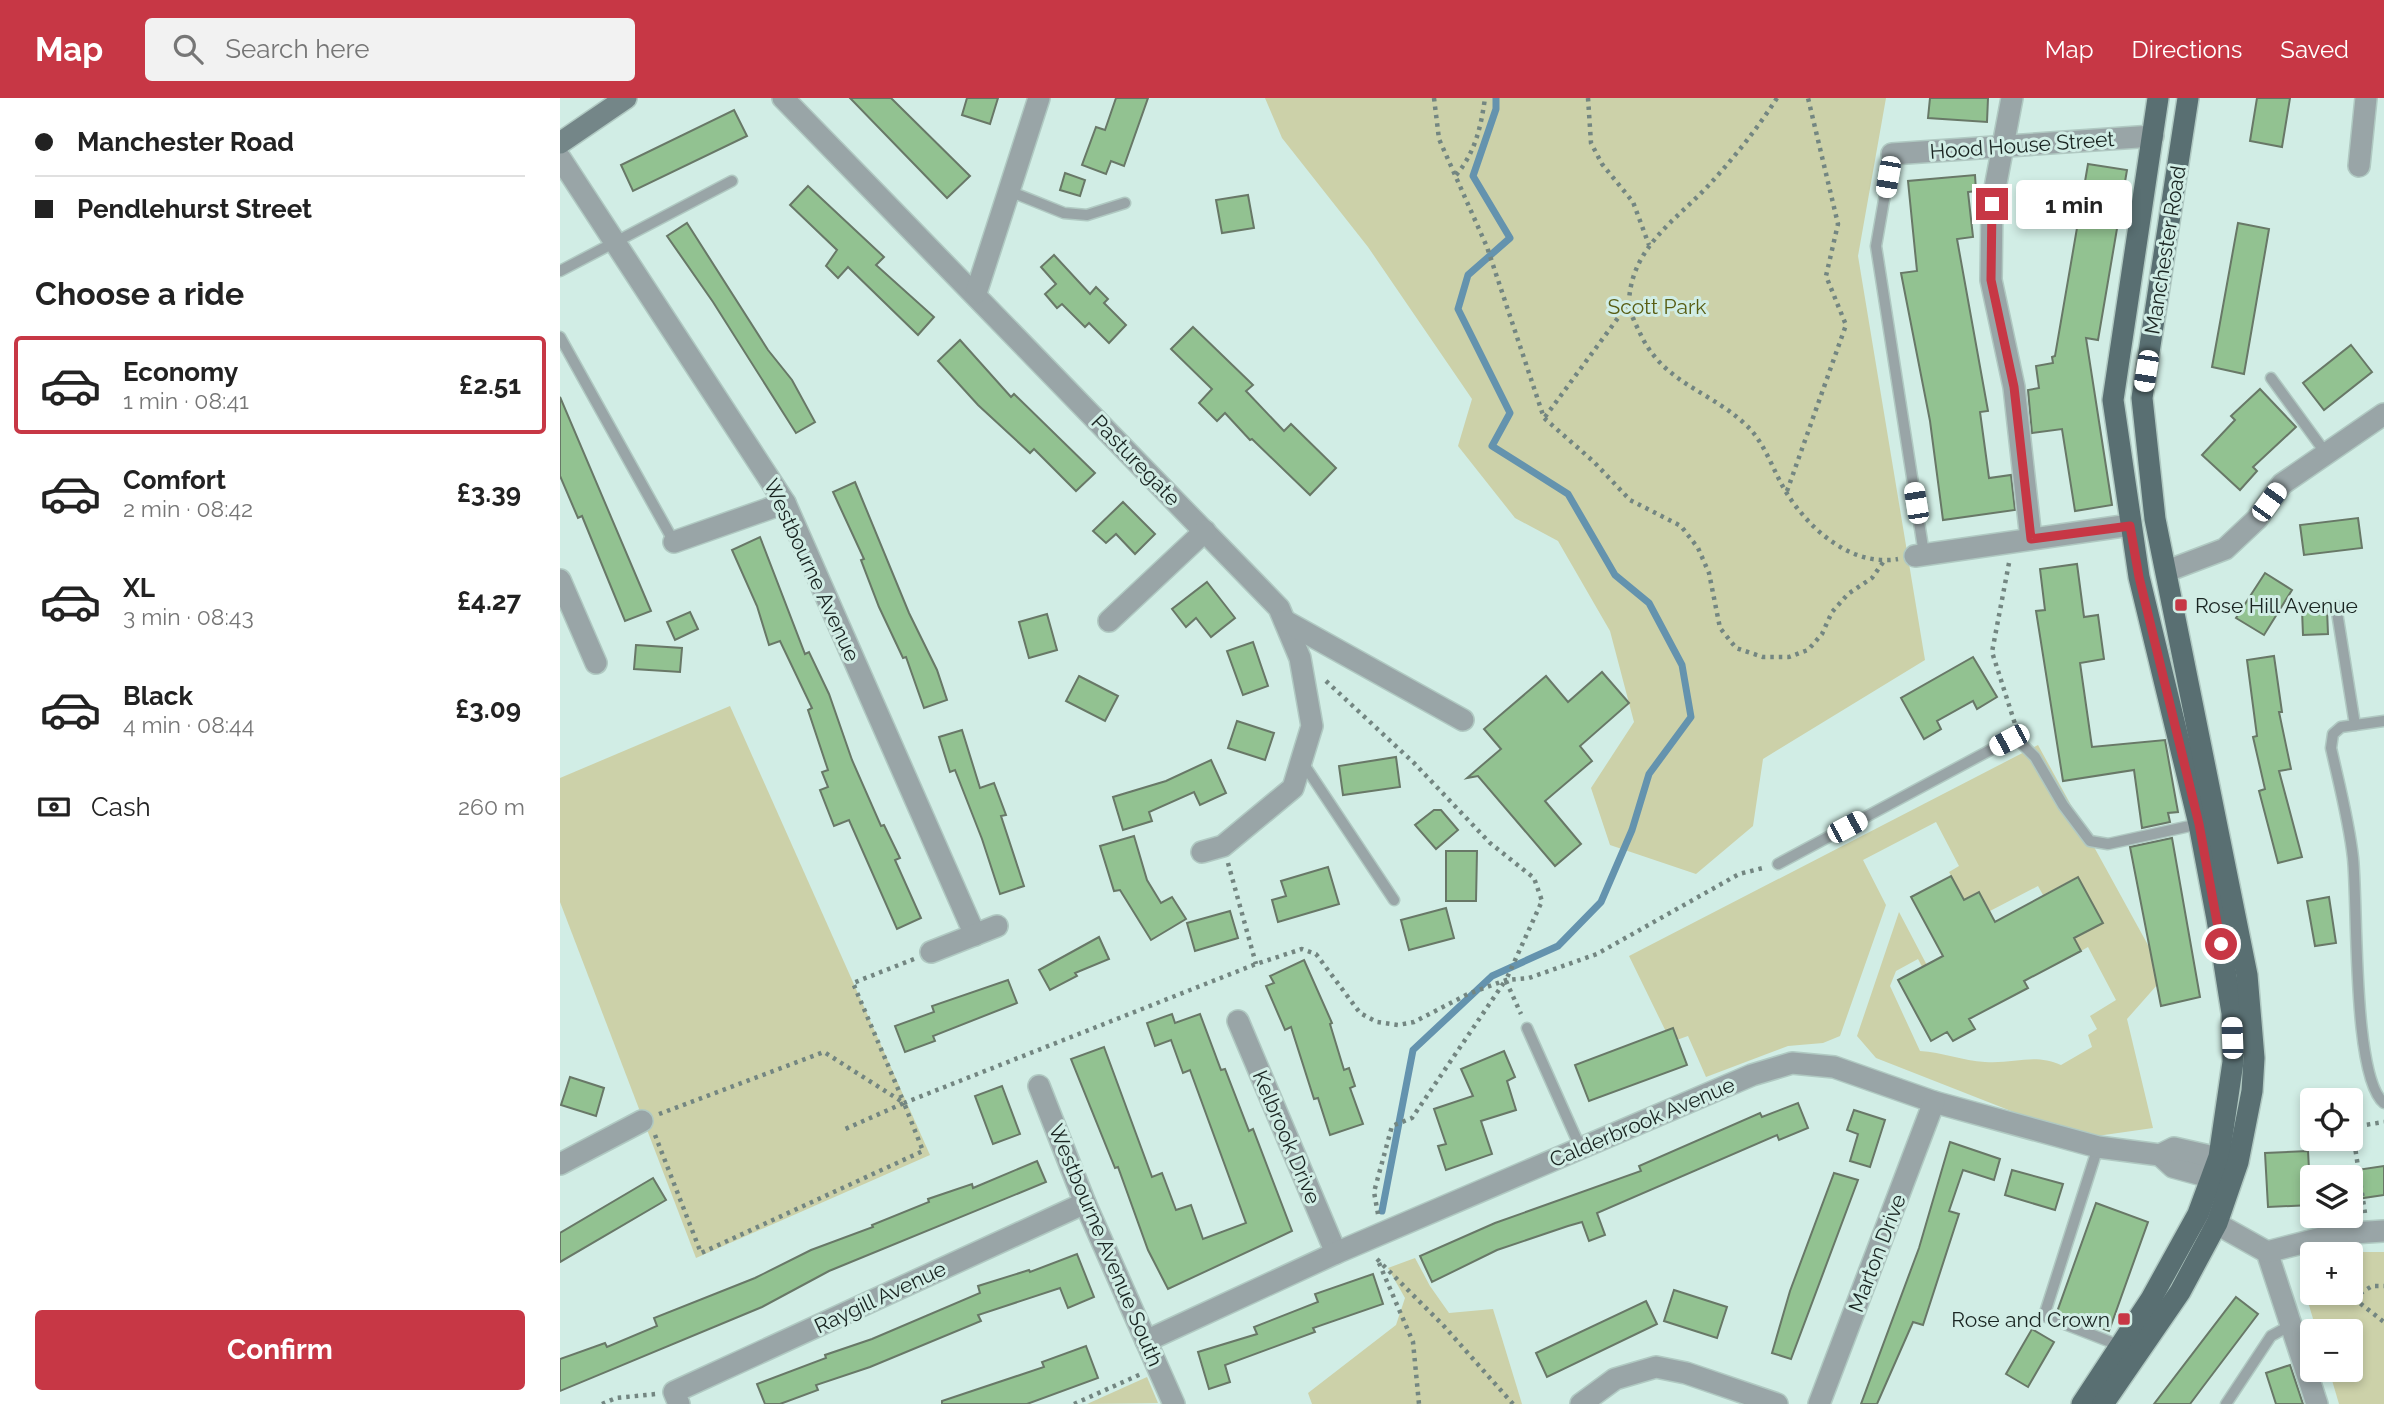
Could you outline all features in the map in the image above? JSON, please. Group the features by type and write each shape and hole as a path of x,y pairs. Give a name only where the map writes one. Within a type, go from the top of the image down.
{"main road":[{"name":"Manchester Road","path":"2158,98 2113,400 2139,577 2199,824 2232,1013 2231,1089 2225,1170"},
{"name":"Manchester Road","path":"2103,1404 2180,1292 2252,1091 2252,1017 2236,919 2155,519 2142,398 2189,98"},
{"path":"2152,136 2183,132"},
{"path":"2130,526 2155,519"},
{"path":"2139,577 2167,571"},
{"name":"Manchester Road","path":"2082,1404 2179,1252 2208,1218"}],"street":[{"path":"560,142 626,98"},
{"name":"Pasturegate","path":"783,98 976,293 1279,608 1300,658 1312,726 1293,788 1213,849"},
{"path":"976,293 1039,98"},
{"path":"2012,98 1992,204 1991,280 2014,387 2022,540"},
{"path":"2359,166 2366,98"},
{"name":"Hood House Street","path":"1892,154 2152,136"},
{"name":"Westbourne Avenue","path":"560,158 785,503 975,935"},
{"path":"2167,571 2225,549 2257,519 2282,484 2384,414"},
{"path":"674,542 785,503"},
{"path":"1920,555 2130,526"},
{"path":"1109,621 1205,531"},
{"path":"560,580 596,663"},
{"path":"1285,621 1462,720"},
{"path":"931,952 998,926"},
{"name":"Kelbrook Drive","path":"1238,1021 1336,1253"},
{"name":"Calderbrook Avenue","path":"1146,1342 1336,1253 1376,1244 1581,1149 1752,1075 1792,1063 1834,1067 1934,1102 2098,1147 2160,1155 2173,1167 2225,1170"},
{"name":"Westbourne Avenue South","path":"1039,1086 1086,1203 1174,1404"},
{"name":"Marton Drive","path":"1819,1404 1934,1102"},
{"path":"560,1164 645,1120"},
{"name":"Raygill Avenue","path":"677,1398 1086,1203"},
{"path":"2208,1218 2267,1252 2317,1404"},
{"path":"2267,1252 2337,1234 2376,1231"},
{"path":"1581,1404 1615,1379 1656,1367 1686,1373 1777,1404"}],"lane":[{"path":"1892,154 1875,246 1920,555"},
{"path":"560,271 732,181"},
{"path":"1009,191 1064,213 1087,215 1125,204"},
{"path":"560,337 674,542"},
{"path":"2271,378 2325,452"},
{"path":"2336,606 2355,725"},
{"path":"2384,721 2341,727 2333,734 2331,748 2353,857 2363,1036 2368,1070 2375,1096 2384,1103"},
{"path":"1778,864 2009,740 2020,742 2035,757 2063,805 2090,841 2108,844 2199,824"},
{"path":"1301,760 1394,900"},
{"path":"1527,1028 1581,1149"},
{"path":"2098,1147 2044,1316 2121,1346"},
{"path":"2230,1401 2271,1336 2291,1325"}],"path":[{"path":"1434,98 1439,139 1487,247 1544,418 1594,462 1630,500 1681,526 1698,548 1709,573 1720,628 1736,648 1763,657 1789,657 1808,650 1822,635 1832,612 1848,594 1872,578 1884,561"},
{"path":"1456,175 1466,163 1478,137 1485,98"},
{"path":"1588,98 1591,143 1602,164 1633,202 1649,246"},
{"path":"1544,418 1629,303 1634,279 1649,246 1707,187 1760,126 1777,98"},
{"path":"1786,492 1846,325 1826,276 1838,224 1808,98"},
{"path":"1629,303 1646,347 1664,370 1745,424 1768,455 1786,492 1822,536 1849,552 1884,561 1920,555"},
{"path":"2020,742 1992,652 2022,540"},
{"path":"1305,684 1322,677 1414,763 1490,844 1534,878 1542,901 1506,980 1412,1118 1392,1126 1374,1192 1376,1244 1413,1342 1419,1404"},
{"path":"1213,849 1256,964"},
{"path":"843,1130 904,1103 1256,964 1302,949 1316,954 1360,1013 1377,1022 1398,1026 1414,1022 1468,994 1506,980 1529,978 1597,954 1739,874 1778,864"},
{"path":"904,1103 824,1052 645,1120 701,1253 923,1151 904,1103 853,984 931,952"},
{"path":"1506,980 1527,1028"},
{"path":"2376,1231 2352,1126 2384,1122"},
{"path":"1376,1244 1513,1404"},
{"path":"2363,1292 2372,1286 2384,1286"},
{"path":"2362,1305 2384,1322"},
{"path":"1074,1404 1158,1367"},
{"path":"602,1404 616,1398 677,1398"}],"green space":[{"name":"Scott Park","path":"1265,98 1886,98 1858,256 1925,660 1763,759 1753,826 1696,874 1610,845 1591,788 1634,722 1610,631 1558,541 1515,518 1458,446 1472,399 1368,247 1282,138"},
{"path":"730,706 930,1155 696,1258 560,902 560,778"},
{"path":"2038,745 2165,976 2127,1019 2153,1128 2097,1136 2047,1125 1876,1058 1857,1036 1899,912 1930,971 1926,974 1918,959 1896,971 1890,986 1920,1051 1977,1061 2033,1059 2061,1065 2092,1047 2088,1035 2097,1029 2090,1016 2116,1000 2088,947 2081,951 2074,938 2102,923 2077,877 2043,895 2038,886 1990,911 1979,892 1964,900 1949,872 1959,866 1936,822 1863,860 1886,905 1840,1036 1823,1043 1788,1046 1706,1077 1688,1036 1671,1042 1629,956"},
{"path":"2363,1252 2384,1252 2384,1404 2339,1404 2333,1382 2363,1382 2363,1319 2313,1319 2309,1305 2363,1305"},
{"path":"1415,1258 1449,1313 1493,1309 1522,1404 1312,1404 1308,1393 1396,1325 1405,1298 1388,1268"},
{"path":"1147,1377 1158,1403 1087,1404"}],"building":[{"path":"850,98 891,98 970,176 947,198"},
{"path":"967,98 998,98 990,124 962,115"},
{"path":"1116,98 1148,98 1124,166 1111,161 1106,174 1082,165 1096,127 1105,130"},
{"path":"1930,98 1988,98 1987,122 1928,118"},
{"path":"2257,98 2290,98 2282,147 2250,141"},
{"path":"734,110 747,136 633,191 621,165"},
{"path":"2088,164 2127,170 2098,340 2086,338 2112,505 2075,511 2062,429 2032,433 2028,390 2039,388 2036,366 2053,363 2052,357 2055,356"},
{"path":"1065,173 1085,180 1080,196 1060,190"},
{"path":"1975,175 1976,191 1968,192 1973,237 1957,239 1988,411 1980,412 1989,478 2011,475 2015,510 1943,520 1930,421 1901,273 1917,271 1908,181"},
{"path":"808,186 884,257 876,265 934,317 918,335 848,267 838,278 826,266 837,250 790,205"},
{"path":"1248,195 1254,228 1222,233 1216,200"},
{"path":"687,223 768,350 792,380 815,422 796,433 713,302 667,236"},
{"path":"2238,223 2269,229 2244,374 2212,367"},
{"path":"1054,255 1090,294 1096,287 1108,299 1104,303 1126,325 1109,343 1089,323 1085,327 1062,304 1057,308 1045,294 1056,284 1041,267"},
{"path":"1193,327 1253,385 1246,391 1284,431 1291,424 1336,468 1310,495 1225,413 1217,421 1199,403 1212,389 1171,349"},
{"path":"960,340 1011,397 1014,394 1095,473 1076,491 1034,449 1030,453 978,405 938,361"},
{"path":"2351,345 2372,372 2324,410 2303,383"},
{"path":"2260,389 2296,427 2253,467 2257,471 2240,490 2202,455 2235,420 2231,416"},
{"path":"560,397 651,611 625,621 582,516 578,518 560,476"},
{"path":"855,482 909,613 937,670 947,700 924,708 906,657 903,658 879,607 861,560 864,559 833,492"},
{"path":"1123,502 1155,534 1135,554 1116,534 1106,543 1093,531"},
{"path":"2358,518 2362,548 2304,555 2300,525"},
{"path":"760,537 805,654 809,652 829,694 852,760 881,826 884,825 900,858 895,860 921,918 897,929 849,820 834,826 820,790 828,787 822,772 828,770 808,710 812,708 780,641 769,645 757,606 732,550"},
{"path":"2077,564 2084,617 2098,615 2104,659 2080,663 2092,747 2165,740 2178,812 2168,813 2170,822 2142,828 2134,770 2063,781 2036,611 2045,610 2040,569"},
{"path":"2265,573 2292,590 2264,635 2236,618"},
{"path":"1207,582 1235,618 1211,637 1196,618 1186,627 1172,609"},
{"path":"2327,609 2328,634 2303,635 2302,610"},
{"path":"690,612 698,629 675,640 667,622"},
{"path":"1047,614 1057,650 1029,658 1019,622"},
{"path":"1253,642 1268,686 1243,695 1227,651"},
{"path":"636,645 682,648 680,672 634,669"},
{"path":"2274,656 2282,712 2279,712 2291,769 2279,771 2302,857 2278,863 2259,791 2265,789 2253,737 2257,736 2247,660"},
{"path":"1973,657 1997,697 1977,709 1973,701 1937,721 1941,729 1924,739 1901,698"},
{"path":"1602,672 1629,703 1580,746 1592,761 1545,801 1581,844 1555,866 1478,776 1467,778 1501,749 1484,729 1546,676 1568,702"},
{"path":"1079,676 1118,696 1105,721 1066,701"},
{"path":"1237,721 1274,733 1265,760 1228,748"},
{"path":"962,730 980,788 994,783 1006,815 1001,816 1024,886 1000,894 982,839 955,770 950,772 939,737"},
{"path":"1396,757 1400,787 1343,795 1339,766"},
{"path":"1211,760 1226,793 1200,805 1194,792 1149,812 1152,821 1123,830 1113,797 1166,781"},
{"path":"1434,810 1441,810 1458,830 1436,849 1415,825"},
{"path":"1134,836 1147,880 1161,903 1172,897 1186,919 1151,940 1120,890 1114,891 1100,846"},
{"path":"2172,838 2200,997 2161,1006 2130,847"},
{"path":"1446,851 1477,851 1476,901 1446,901"},
{"path":"1328,867 1339,904 1278,922 1272,900 1286,896 1281,881"},
{"path":"1951,876 1964,900 1979,892 1995,922 2078,877 2103,923 2074,938 2081,951 2024,981 2028,988 1969,1019 1975,1029 1953,1041 1947,1032 1931,1041 1898,980 1943,956 1911,897"},
{"path":"2329,897 2336,943 2315,946 2307,901"},
{"path":"1446,908 1454,938 1409,950 1401,920"},
{"path":"1230,911 1238,938 1195,951 1187,923"},
{"path":"1099,937 1109,959 1075,973 1077,976 1050,990 1039,970"},
{"path":"1304,960 1332,1023 1330,1024 1344,1070 1349,1068 1355,1086 1350,1088 1363,1124 1330,1135 1318,1098 1314,1099 1291,1027 1285,1030 1266,986 1274,983 1270,976"},
{"path":"1008,980 1017,1003 933,1036 935,1041 905,1052 895,1026 934,1012 932,1006"},
{"path":"1172,1014 1175,1023 1200,1014 1221,1070 1225,1069 1249,1131 1253,1129 1292,1231 1168,1289 1148,1250 1118,1167 1115,1168 1071,1059 1104,1047 1152,1177 1162,1173 1176,1210 1191,1205 1203,1239 1246,1223 1190,1070 1183,1073 1171,1040 1155,1046 1147,1023"},
{"path":"1673,1028 1687,1065 1589,1101 1575,1065"},
{"path":"1504,1051 1515,1077 1507,1081 1516,1110 1481,1121 1492,1154 1446,1170 1438,1146 1446,1144 1434,1109 1473,1096 1461,1069"},
{"path":"570,1077 604,1088 596,1116 561,1105"},
{"path":"1002,1086 1020,1134 993,1144 975,1096"},
{"path":"1798,1103 1808,1128 1779,1140 1777,1135 1597,1213 1605,1235 1589,1241 1582,1222 1497,1250 1432,1282 1420,1256 1495,1223 1641,1171 1639,1166 1760,1113 1762,1117"},
{"path":"1854,1110 1885,1120 1870,1167 1850,1161 1858,1134 1847,1130"},
{"path":"1950,1142 2000,1159 1994,1180 1963,1170 1949,1211 1959,1214 1923,1325 1913,1322 1877,1404 1861,1404 1919,1248"},
{"path":"2308,1151 2309,1165 2300,1165 2300,1206 2268,1207 2265,1153"},
{"path":"1037,1161 1046,1182 829,1271 762,1307 560,1391 560,1359 605,1343 607,1347 657,1326 654,1318 755,1278 811,1250 873,1227 872,1225 929,1202 928,1199 972,1184 973,1188"},
{"path":"2384,1166 2384,1195 2363,1198 2363,1169"},
{"path":"2012,1170 2063,1184 2055,1210 2005,1195"},
{"path":"1834,1173 1858,1180 1791,1359 1772,1353 1790,1291"},
{"path":"653,1178 666,1200 560,1262 560,1233"},
{"path":"2096,1203 2148,1222 2109,1331 2057,1312"},
{"path":"1077,1254 1094,1297 1068,1308 1060,1288 978,1315 981,1321 870,1367 816,1385 818,1390 780,1404 765,1404 757,1384 980,1293 978,1286 1029,1270 1030,1272"},
{"path":"1373,1274 1383,1304 1313,1328 1315,1332 1225,1365 1230,1382 1209,1389 1198,1352 1257,1334 1254,1327 1318,1302 1315,1294"},
{"path":"1674,1290 1727,1307 1717,1338 1664,1321"},
{"path":"2236,1297 2258,1314 2190,1404 2154,1404"},
{"path":"1646,1301 1657,1324 1547,1377 1536,1353"},
{"path":"2032,1329 2054,1342 2028,1387 2006,1374"},
{"path":"1086,1346 1098,1378 1027,1404 942,1404 942,1401 1044,1367 1042,1362"},
{"path":"2290,1365 2303,1404 2276,1404 2266,1373"}],"waterway":[{"path":"1382,1211 1413,1050 1492,976 1558,946 1601,902 1632,830 1649,774 1691,717 1682,665 1649,603 1615,575 1568,494 1492,446 1510,413 1458,309 1468,275 1510,238 1473,176 1496,109 1496,98"}],"place":[{"name":"Rose Hill Avenue","path":"2181,605"},
{"name":"Rose and Crown","path":"2124,1319"}],"route":[{"path":"1992,204 1991,280 2014,387 2031,539 2130,526 2139,577 2199,824 2221,944"}]}
